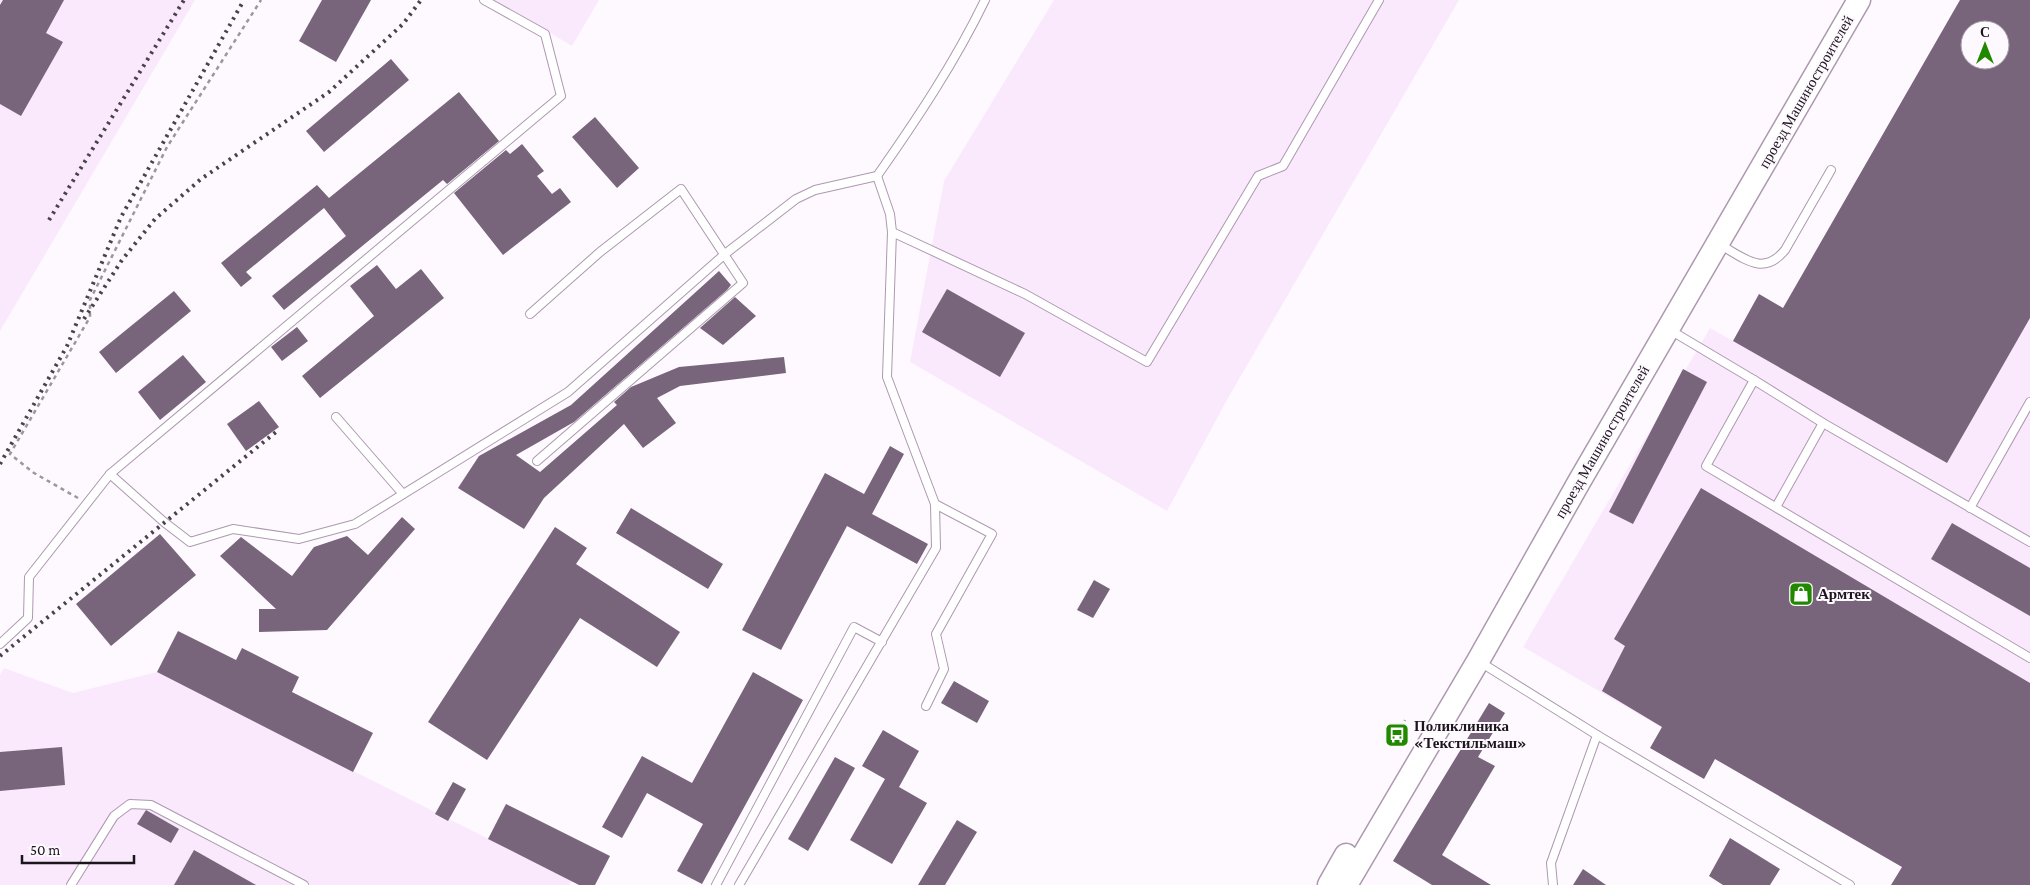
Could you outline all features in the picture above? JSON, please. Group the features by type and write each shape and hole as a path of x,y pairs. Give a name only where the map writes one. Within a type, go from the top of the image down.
{"main road":[{"name":"проезд Машиностроителей","path":"1346,885 1471,657 1662,325 1842,0"},
{"name":"проезд Машиностроителей","path":"1662,325 1718,243 1859,0"},
{"name":"проезд Машиностроителей","path":"1329,885 1471,657"}],"lane":[{"path":"0,644 28,618 29,577 110,474 561,96 545,34 484,0"},
{"path":"110,474 190,542 233,529 300,539 355,524 568,392 725,254 796,199 814,190 877,176 925,108 967,37 985,0"},
{"path":"892,232 1024,294 1146,362 1258,176 1283,166 1379,0"},
{"path":"1718,243 1751,262 1763,264 1777,260 1786,250 1831,170"},
{"path":"739,885 936,548 935,504 888,377 892,232 890,214 877,176"},
{"path":"530,314 600,252 681,189 743,283 536,461"},
{"path":"1662,325 1822,422 2030,542"},
{"path":"1754,380 1706,466 2030,658"},
{"path":"1970,508 2030,402"},
{"path":"336,417 403,494"},
{"path":"1776,507 1822,422"},
{"path":"926,706 944,669 936,634 992,534 935,504"},
{"path":"716,885 854,627 882,642"},
{"path":"1471,657 1597,735 1850,885"},
{"path":"1553,885 1551,863 1597,735"},
{"path":"72,885 114,816 130,804 151,805 304,885"}],"path":[{"path":"87,503 34,473 10,454 90,317 90,300 168,147 261,0"},
{"path":"1397,735 1405,720"}],"shaded area":[{"path":"0,0 195,0 0,331"},
{"path":"495,0 599,0 572,46"},
{"path":"1054,0 1459,0 1228,398 1167,511 910,362 944,181"},
{"path":"1960,0 2030,0 2030,885 1902,867 1523,647 1710,328 1733,341 1759,294 1783,308"},
{"path":"4,668 73,693 157,672 572,881 569,885 0,885 0,675"}],"building":[{"path":"3,0 64,0 46,33 63,42 21,116 0,104 0,5"},
{"path":"322,0 371,0 336,62 299,41"},
{"path":"1960,0 2030,0 2030,318 1947,463 1733,341 1759,294 1783,308"},
{"path":"391,59 409,80 324,152 306,131"},
{"path":"459,92 499,141 447,184 443,180 284,310 272,296 346,236 324,208 246,272 252,278 241,287 221,263 317,185 329,198"},
{"path":"595,117 639,168 617,188 572,137"},
{"path":"522,144 544,171 537,176 552,194 560,188 571,202 503,255 454,193 506,150 510,154"},
{"path":"377,265 396,289 421,269 444,298 320,398 302,376 374,316 350,286"},
{"path":"719,271 731,285 727,290 574,422 516,455 540,472 617,405 614,402 631,387 679,367 784,357 786,373 680,386 657,398 676,423 643,448 624,424 544,498 524,529 458,488 479,456 571,405"},
{"path":"947,289 1025,333 1000,377 922,332"},
{"path":"174,291 191,311 116,373 99,352"},
{"path":"735,297 756,316 723,345 700,328"},
{"path":"297,327 308,341 282,361 271,347"},
{"path":"183,355 206,382 160,420 138,392"},
{"path":"1683,369 1707,382 1633,524 1609,512"},
{"path":"259,401 279,427 246,451 227,424"},
{"path":"890,446 904,454 872,514 928,544 917,564 847,526 781,650 742,630 825,473 864,494"},
{"path":"1701,488 2030,683 2030,885 1891,885 1902,867 1715,759 1704,779 1650,748 1662,727 1602,691 1625,646 1614,639"},
{"path":"631,508 723,564 708,589 616,533"},
{"path":"402,517 415,529 327,630 259,632 259,609 276,609 220,556 241,537 292,576 314,547 347,536 368,555"},
{"path":"1952,523 2030,568 2030,616 1931,559"},
{"path":"555,527 587,548 576,564 680,632 657,667 580,618 487,760 428,722"},
{"path":"160,534 196,575 111,646 76,604"},
{"path":"1094,580 1110,589 1093,618 1077,610"},
{"path":"178,631 236,660 242,648 299,677 292,692 373,733 353,772 157,672"},
{"path":"753,672 803,700 702,884 677,871 703,824 647,793 622,838 602,827 642,756 692,783"},
{"path":"954,681 989,701 977,723 941,703"},
{"path":"1489,703 1505,713 1478,757 1495,766 1442,855 1491,885 1432,885 1393,861"},
{"path":"883,730 919,751 899,787 927,803 892,864 850,840 885,779 862,766"},
{"path":"62,747 65,785 0,791 0,752"},
{"path":"835,757 855,768 808,851 788,839"},
{"path":"453,782 466,789 448,821 435,814"},
{"path":"506,804 610,856 595,885 579,885 488,839"},
{"path":"146,810 179,829 171,843 137,824"},
{"path":"957,820 977,832 945,885 918,885"},
{"path":"1730,838 1780,869 1770,885 1723,885 1709,876"},
{"path":"194,850 256,885 174,885"},
{"path":"1583,869 1606,885 1573,885"}],"railway":[{"path":"49,220 184,0"},
{"path":"0,464 67,346 121,217 244,0"},
{"path":"84,319 122,260 155,219 201,179 329,92 403,24 421,0"},
{"path":"0,656 276,432"}],"place":[{"name":"Армтек","path":"1801,594"},
{"name":"Поликлиника «Текстильмаш»","path":"1397,735"}]}
